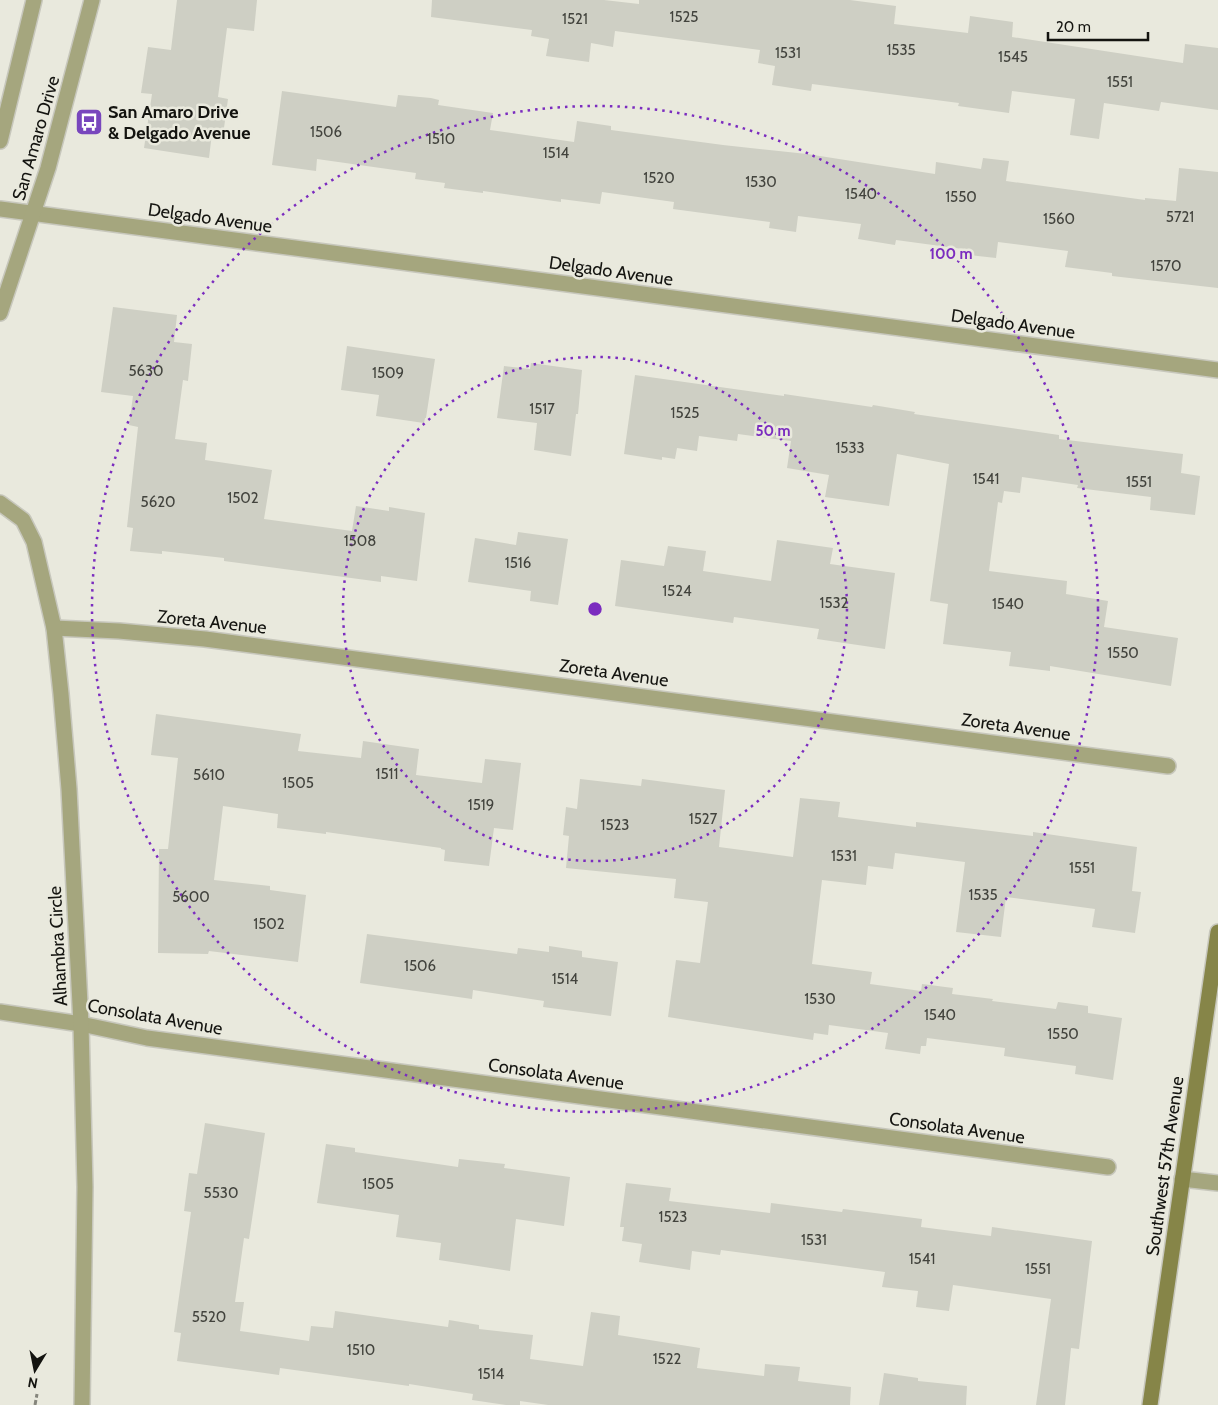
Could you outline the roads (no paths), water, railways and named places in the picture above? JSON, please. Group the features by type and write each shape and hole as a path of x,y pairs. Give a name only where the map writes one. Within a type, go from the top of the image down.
{"main road":[{"name":"Southwest 57th Avenue","path":"1150,1405 1218,932"}],"street":[{"name":"San Amaro Drive","path":"0,141 34,0"},
{"name":"San Amaro Drive","path":"0,313 48,168 92,0"},
{"name":"Delgado Avenue","path":"0,209 1218,370"},
{"name":"Alhambra Circle","path":"0,502 24,520 30,531 42,572 54,628 69,789 81,1024 85,1187 82,1405"},
{"name":"Zoreta Avenue","path":"54,628 205,638 1168,766"},
{"name":"Consolata Avenue","path":"0,1012 81,1024 147,1038 1108,1167"},
{"path":"1182,1179 1218,1183"}],"place":[{"name":"San Amaro Drive & Delgado Avenue","path":"89,122"}]}
